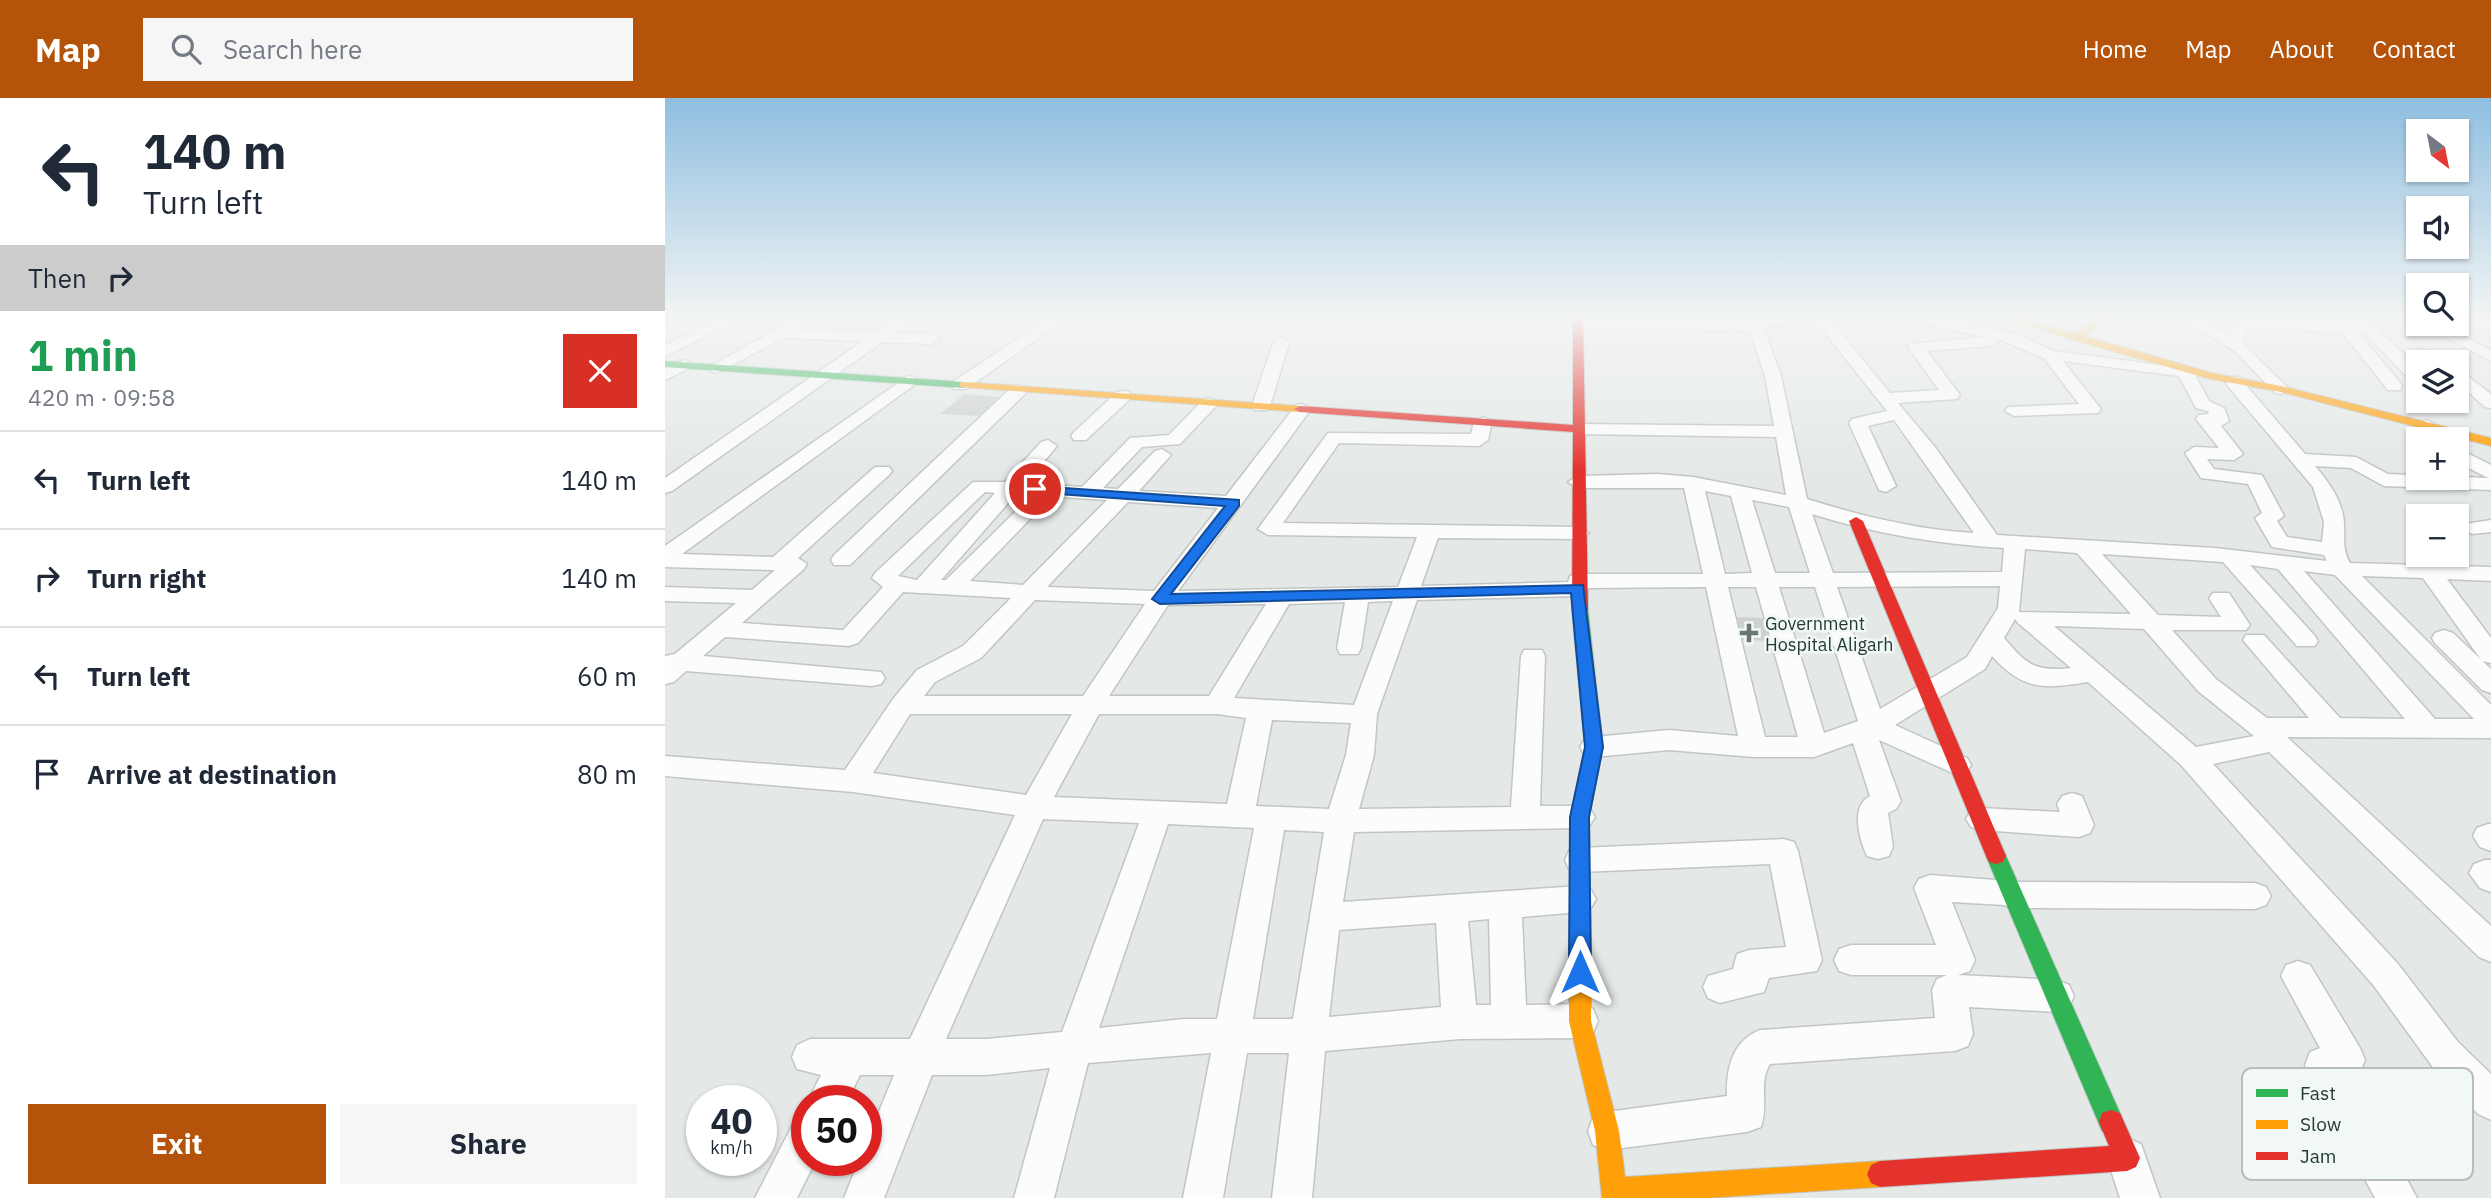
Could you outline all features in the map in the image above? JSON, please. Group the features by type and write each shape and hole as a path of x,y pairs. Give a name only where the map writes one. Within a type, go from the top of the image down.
{"street":[{"path":"708,367 1578,429 1784,432"},
{"path":"665,488 835,367"},
{"path":"960,385 986,367"},
{"path":"1261,406 1273,367"},
{"path":"1578,367 1578,585 1594,747 1580,817 1580,1021 1607,1131 1614,1194 2127,1158"},
{"path":"1770,367 1798,503 1824,580 1886,801 1872,808 1878,847"},
{"path":"1861,367 2002,540 2012,579 2010,608 2191,758 2386,975 2445,1054 2459,1068"},
{"path":"1884,398 1951,395 1931,367"},
{"path":"2014,411 2092,409 2060,367"},
{"path":"2148,367 2281,389 2412,427"},
{"path":"2179,367 2210,376"},
{"path":"2257,367 2281,389"},
{"path":"2379,367 2394,386"},
{"path":"2185,372 2202,404 2215,408 2220,421 2205,419 2234,454 2194,453 2208,474 2255,479 2274,516 2265,518 2280,542 2337,560 2430,572 2491,574"},
{"path":"665,558 908,381"},
{"path":"2233,381 2322,486 2334,523 2337,560 2491,721"},
{"path":"2469,384 2491,403"},
{"path":"842,560 1019,390"},
{"path":"1080,436 1123,396"},
{"path":"1087,493 1137,442 1174,440 1210,403"},
{"path":"864,1198 920,1057 1034,807 1091,704 1160,599 1302,409"},
{"path":"1887,486 1858,424 1898,414"},
{"path":"1483,422 1479,440 1334,437 1268,529 1578,533"},
{"path":"2469,438 2491,442"},
{"path":"925,584 1048,446"},
{"path":"853,781 902,705 926,676 972,652 1162,455"},
{"path":"2300,459 2356,463 2384,480 2491,484"},
{"path":"2469,461 2491,473"},
{"path":"778,565 882,471"},
{"path":"1578,482 1658,480 1693,483 1798,503 1856,521 1934,537 2285,563 2337,560"},
{"path":"1693,483 1754,747"},
{"path":"1234,503 979,486 883,578 896,586 925,584 1028,594 1160,599 1282,598 1715,581 2012,579"},
{"path":"1740,493 1814,747"},
{"path":"952,587 1023,515"},
{"path":"1856,521 1925,692 2127,1158 2140,1198"},
{"path":"1292,1198 1308,1036 1342,821 1366,733 1364,714 1430,531"},
{"path":"2083,546 2207,685 2267,734 2491,947"},
{"path":"2230,557 2306,641"},
{"path":"665,558 796,564 670,667"},
{"path":"2285,563 2428,728"},
{"path":"2430,572 2491,655"},
{"path":"719,629 849,638 896,586"},
{"path":"665,594 757,597"},
{"path":"1349,648 1358,594"},
{"path":"1217,705 1282,598"},
{"path":"1594,747 1669,740 1754,747 1814,747 1867,728 1976,663 1991,639 2018,617 2238,625 2221,598"},
{"path":"2444,638 2491,684"},
{"path":"1991,639 2026,676 2047,680 2091,673"},
{"path":"2255,640 2334,729"},
{"path":"1525,818 1534,656"},
{"path":"670,667 872,678"},
{"path":"902,705 1217,705 1261,711 1364,714"},
{"path":"1203,1198 1230,1036 1255,815 1261,711"},
{"path":"1867,728 1957,765"},
{"path":"2191,758 2267,734 2334,729 2491,729"},
{"path":"665,766 853,781 1034,807 1342,821 1580,817"},
{"path":"1981,819 2079,825 2072,804"},
{"path":"1034,1198 1074,1048 1159,811"},
{"path":"1580,860 1783,851 1805,960 1749,965 1752,981 1720,986"},
{"path":"2491,873 2485,873 2491,879"},
{"path":"1851,960 1958,960 1930,888 2013,894 2255,896"},
{"path":"1327,917 1580,899"},
{"path":"1505,904 1509,1021"},
{"path":"1451,908 1460,1022"},
{"path":"2298,976 2347,1060 2323,1065 2325,1068"},
{"path":"1607,1131 1747,1113 1745,1072 1761,1047 1955,1034 1949,990 2057,996"},
{"path":"810,1057 986,1057 1184,1036 1308,1036 1460,1022 1580,1021"},
{"path":"835,1085 850,1057"},
{"path":"2473,1083 2491,1101"},
{"path":"775,1198 791,1168"},
{"path":"2387,1180 2397,1198"}],"building":[{"path":"965,395 997,398 979,415 943,413"},
{"path":"1738,618 1762,619 1768,640 1743,639"}],"traffic: fast":[{"path":"712,367 964,385"},
{"path":"1580,611 1594,747 1580,817 1580,957"},
{"path":"1996,856 2111,1122"}],"traffic: slow":[{"path":"2181,367 2210,376 2281,389 2491,442"},
{"path":"964,385 1300,409"},
{"path":"1580,957 1580,1021 1607,1131 1615,1198"},
{"path":"1613,1191 1880,1174"}],"traffic: jam":[{"path":"1578,367 1580,611"},
{"path":"1300,409 1578,429"},
{"path":"1856,521 1996,856"},
{"path":"1880,1174 2127,1158 2111,1122"}],"place":[{"name":"Government Hospital Aligarh","path":"1749,633"}],"route":[{"path":"1035,489 1234,503 1160,599 1578,589 1594,747 1580,817 1580,972"}]}
